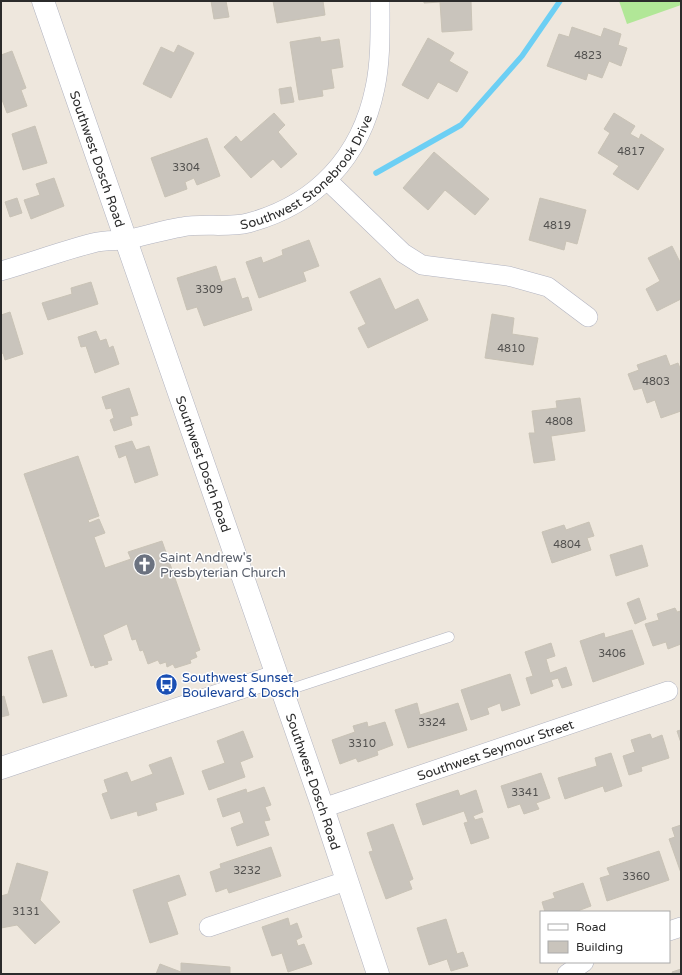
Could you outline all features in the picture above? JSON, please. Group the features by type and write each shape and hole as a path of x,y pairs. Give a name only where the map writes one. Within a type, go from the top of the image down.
{"street":[{"name":"Southwest Dosch Road","path":"43,1 378,974"},
{"name":"Southwest Stonebrook Drive","path":"1,271 95,242 126,240 183,226 246,224 268,218 304,199 328,180 343,163 364,128 375,88 380,40 380,1"},
{"path":"328,180 403,253 422,265 508,276 548,287 588,317"},
{"path":"1,768 279,684"},
{"name":"Southwest Seymour Street","path":"322,808 668,691"},
{"path":"209,927 346,881"},
{"path":"670,931 681,927"},
{"path":"567,974 583,963"}],"lane":[{"path":"279,684 449,637"}],"green space":[{"path":"619,1 681,1 681,5 627,24"}],"building":[{"path":"211,1 226,1 229,17 214,19"},
{"path":"273,1 323,1 325,15 277,23"},
{"path":"424,1 471,1 472,30 442,32 440,2 424,3"},
{"path":"572,27 601,37 604,28 621,34 618,45 627,48 621,66 609,61 602,78 588,73 586,80 547,66 559,34 569,37"},
{"path":"320,37 321,42 339,39 343,67 331,69 334,88 322,90 323,96 299,100 290,42"},
{"path":"428,38 454,53 449,61 468,72 457,92 438,82 428,99 402,85"},
{"path":"178,45 194,53 171,98 143,84 161,47 174,53"},
{"path":"12,51 26,88 21,90 27,106 7,113 1,97 1,55"},
{"path":"291,87 294,102 281,104 279,89"},
{"path":"274,113 285,125 278,132 297,154 281,168 273,159 251,178 224,147 236,136 241,142"},
{"path":"614,113 635,126 630,134 639,139 641,134 664,149 638,190 613,174 619,166 598,153 610,133 604,129"},
{"path":"35,126 47,163 23,170 12,134"},
{"path":"207,138 220,176 197,185 194,178 185,182 187,189 165,197 151,158"},
{"path":"434,152 489,199 475,215 445,190 428,210 403,188"},
{"path":"54,178 64,206 31,219 24,200 40,195 36,184"},
{"path":"17,198 22,213 10,217 5,202"},
{"path":"540,198 586,210 577,244 566,241 564,250 529,240"},
{"path":"309,240 319,266 303,272 306,281 259,298 246,262 261,257 263,263 283,255 282,250"},
{"path":"672,246 681,264 681,299 657,311 646,289 660,281 648,258"},
{"path":"216,266 221,282 235,278 242,299 248,297 252,310 204,326 197,307 187,310 177,278"},
{"path":"380,278 395,310 418,299 428,320 368,348 358,328 366,324 350,292"},
{"path":"91,282 98,304 48,320 42,303 72,294 71,288"},
{"path":"10,312 23,354 5,360 3,353 1,354 1,315"},
{"path":"492,314 514,318 512,334 538,338 533,365 485,358"},
{"path":"96,331 100,341 106,339 109,348 113,346 119,364 95,373 86,346 81,347 78,337"},
{"path":"666,355 670,366 678,363 681,371 681,411 661,418 655,400 647,403 642,388 634,390 628,374 639,370 637,365"},
{"path":"129,388 138,415 130,417 132,425 114,431 110,420 114,418 111,408 106,409 102,397"},
{"path":"580,398 585,431 551,436 555,460 534,463 529,433 535,433 532,411 557,408 556,401"},
{"path":"132,441 136,450 149,446 158,475 135,483 126,455 119,458 115,446"},
{"name":"Saint Andrew's Presbyterian Church","path":"78,456 99,516 88,520 89,523 99,519 105,533 94,537 105,568 131,559 128,552 162,541 200,650 195,652 197,657 190,660 191,663 175,668 173,664 167,667 166,662 160,664 158,660 148,664 143,650 140,651 136,639 132,640 127,624 103,635 112,660 107,661 108,664 95,668 94,665 91,666 24,474"},
{"path":"589,522 594,536 587,538 591,550 552,563 542,532 564,525 566,530"},
{"path":"642,545 648,566 616,576 610,555"},
{"path":"639,598 646,619 635,624 627,603"},
{"path":"675,608 677,612 681,611 681,644 668,649 666,642 653,646 645,624 659,620 657,614"},
{"path":"632,630 644,664 593,682 580,641 604,633 605,638"},
{"path":"551,643 555,656 546,659 550,673 566,667 572,685 562,688 558,678 551,680 553,686 531,694 526,678 533,676 525,652"},
{"path":"52,650 67,696 43,703 28,657"},
{"path":"510,674 520,705 502,711 500,703 487,708 489,714 471,720 461,690"},
{"path":"4,696 9,715 1,717 1,697"},
{"path":"417,703 420,715 458,703 467,730 408,748 395,710"},
{"path":"367,722 368,727 385,722 393,745 377,751 378,755 358,762 356,758 340,764 332,740 355,732 353,726"},
{"path":"681,730 681,743 677,731"},
{"path":"243,731 253,757 240,762 245,777 209,790 202,771 225,763 217,741"},
{"path":"650,734 652,739 662,735 669,758 641,767 642,771 629,775 623,756 635,752 631,740"},
{"path":"611,753 622,786 605,792 603,786 565,799 558,778 597,766 595,758"},
{"path":"171,757 184,794 155,803 157,810 138,816 137,811 111,819 102,794 108,792 104,780 127,772 131,782 153,774 149,765"},
{"path":"541,773 550,798 536,803 539,809 524,814 520,804 508,808 501,786"},
{"path":"264,787 271,805 265,807 270,820 264,821 269,835 237,846 231,828 244,823 240,811 223,817 217,799 246,789 247,793"},
{"path":"458,790 460,796 476,790 483,812 473,816 475,820 482,818 489,838 471,844 464,823 468,822 464,811 423,825 416,804"},
{"path":"393,824 413,879 409,881 412,889 386,899 369,852 373,851 367,833"},
{"path":"681,825 681,873 669,839 675,837 672,828"},
{"path":"271,847 281,876 229,893 227,888 216,892 210,872 221,868 220,864"},
{"path":"659,851 669,880 607,901 600,878 610,875 607,868"},
{"path":"17,863 48,872 40,900 60,922 35,944 17,925 1,928 1,896 8,894"},
{"path":"179,875 186,895 167,902 178,934 150,943 133,890"},
{"path":"583,883 591,906 578,911 545,911 542,902 555,898 553,893"},
{"path":"288,918 290,926 297,923 302,937 296,940 298,946 304,944 312,964 288,972 282,953 272,956 262,927"},
{"path":"446,919 457,954 463,952 468,966 451,971 447,959 429,965 417,928"},
{"path":"181,963 230,967 230,974 156,974 160,964 181,972"},
{"path":"681,969 681,974 673,974 672,972"}],"waterway":[{"path":"376,173 461,125 522,56 560,1"}],"place":[{"name":"Saint Andrew's Presbyterian Church","path":"144,564"},
{"name":"Southwest Sunset Boulevard & Dosch","path":"166,684"}]}
